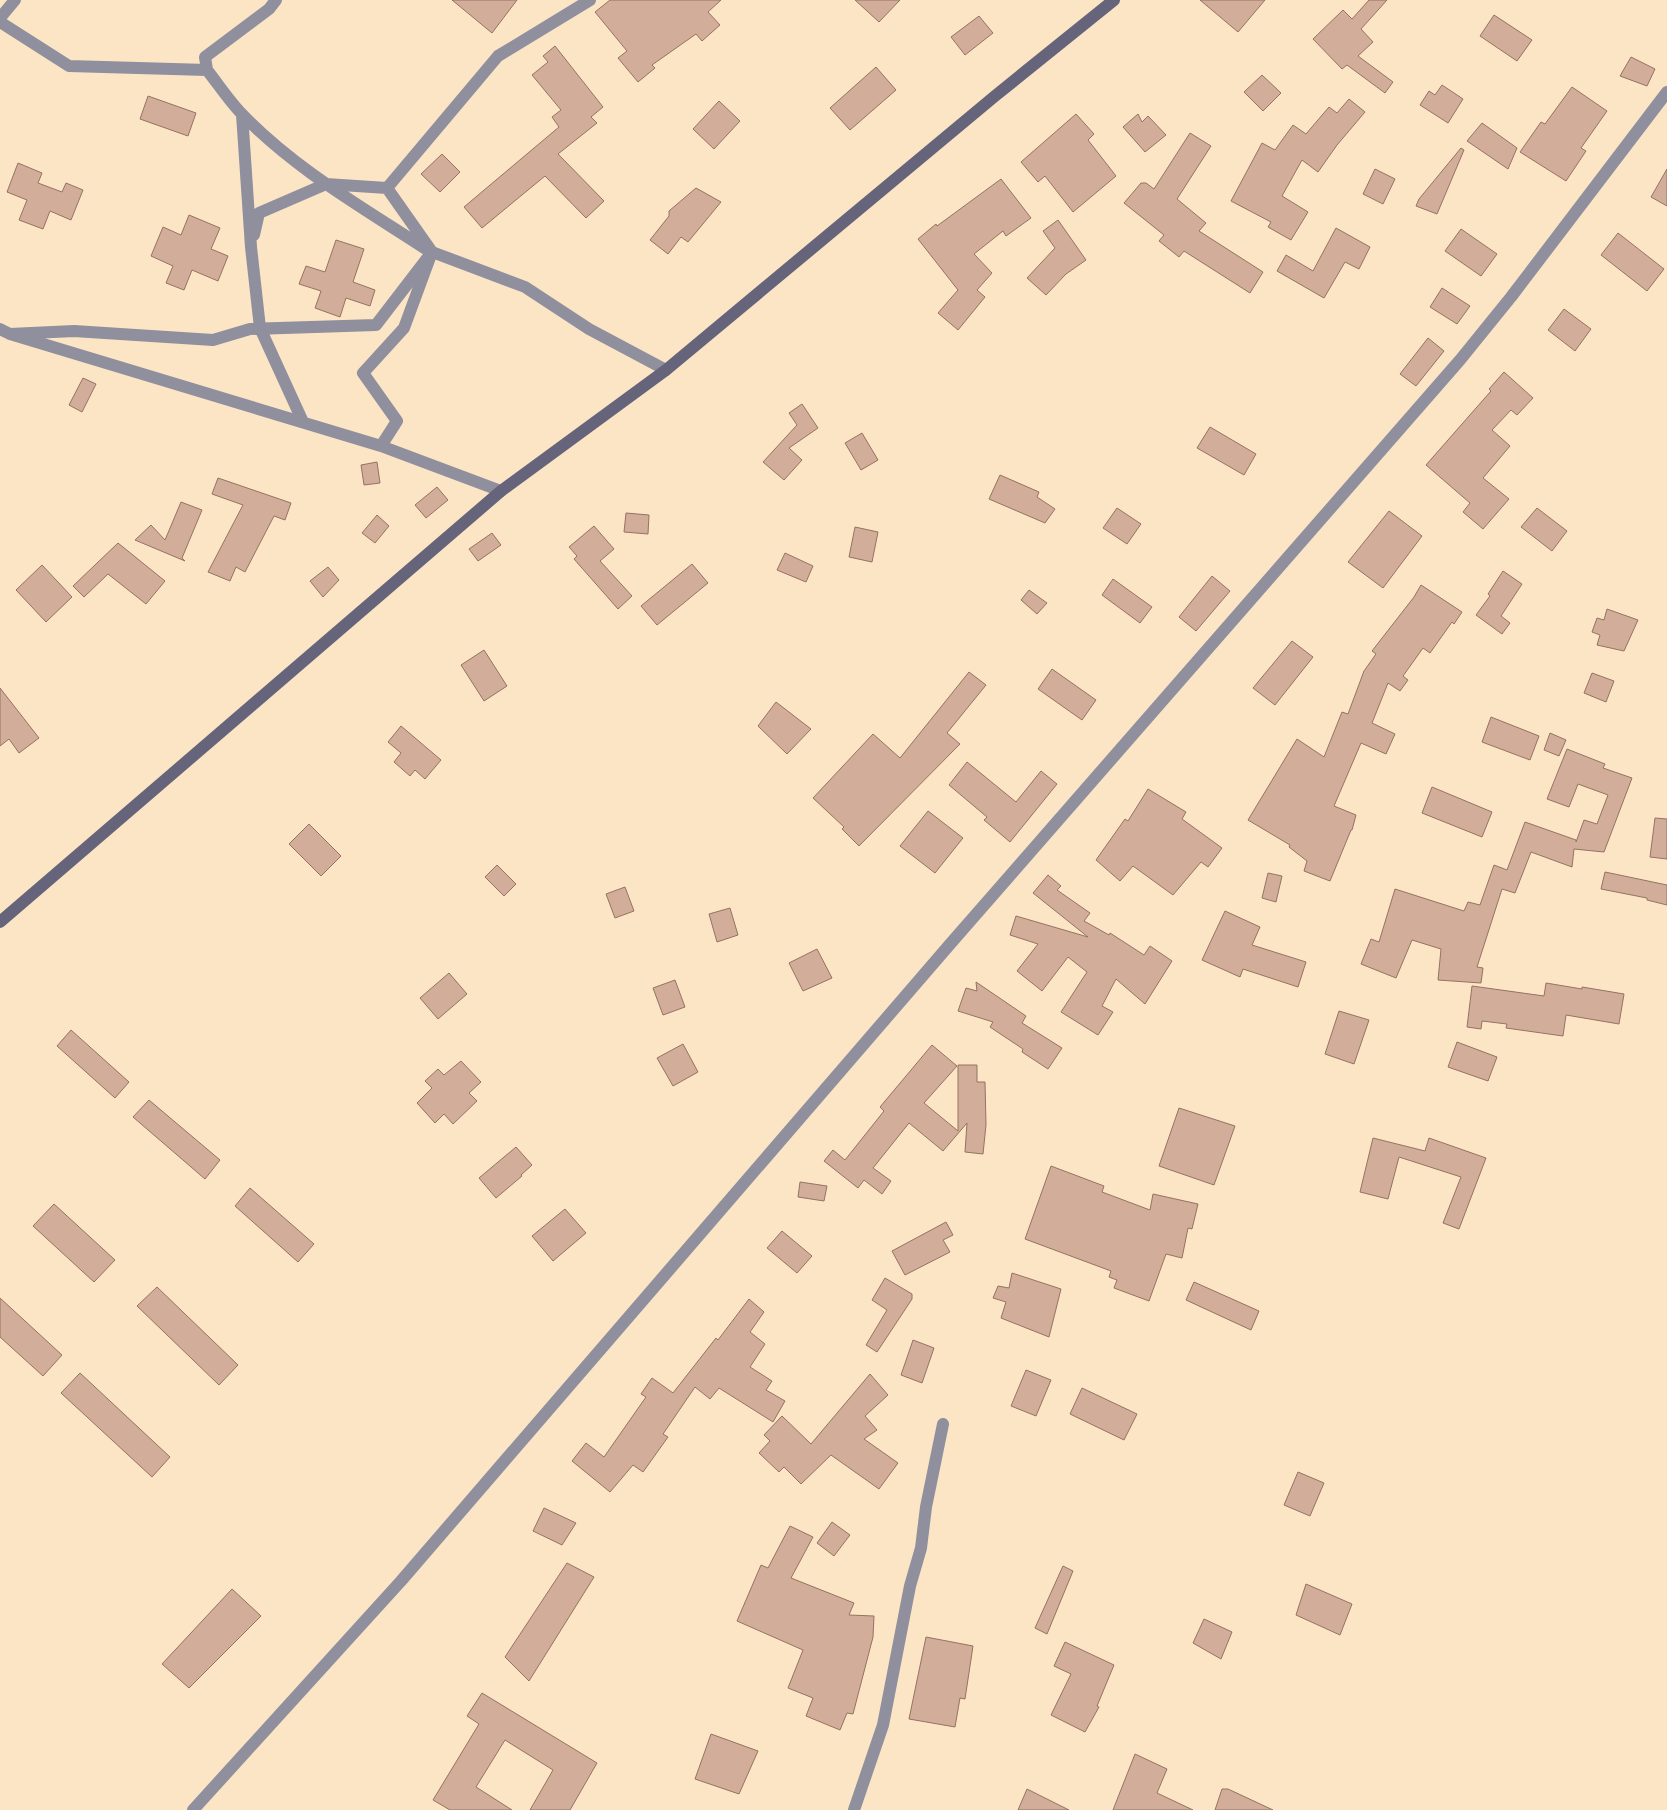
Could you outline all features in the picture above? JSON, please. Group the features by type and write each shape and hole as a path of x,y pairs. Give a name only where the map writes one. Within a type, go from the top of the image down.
{"street":[{"path":"0,18 15,0"},
{"path":"276,0 269,9 205,57 207,70 242,114 280,149 326,184 432,252 525,287 589,329 666,370"},
{"path":"387,188 498,56 590,0"},
{"path":"0,922 501,491 666,370 995,96 1114,0"},
{"path":"0,22 70,66 207,70"},
{"path":"193,1810 401,1581 951,943 1460,360 1511,297 1667,92"},
{"path":"242,114 250,247 260,328 302,422"},
{"path":"250,247 259,213 326,184 387,188"},
{"path":"387,188 432,252"},
{"path":"5,331 74,331 213,340 250,329 260,328 376,325 432,252"},
{"path":"381,446 397,421 363,373 404,328 432,252"},
{"path":"5,331 381,446 501,491"},
{"path":"854,1810 883,1725 910,1586 921,1548 926,1507 943,1424"}],"building":[{"path":"452,0 517,0 492,33"},
{"path":"610,0 721,0 708,12 720,25 702,41 696,34 652,65 655,68 638,82 618,58 627,51 595,12"},
{"path":"855,0 900,0 879,22"},
{"path":"1200,0 1265,0 1238,32"},
{"path":"1369,0 1387,0 1361,29 1373,42 1358,56 1393,82 1385,93 1347,65 1342,69 1313,39 1343,10 1352,19"},
{"path":"1494,15 1532,40 1517,61 1480,36"},
{"path":"979,16 993,33 965,55 951,37"},
{"path":"555,46 603,107 591,117 597,123 558,154 604,201 586,218 545,176 482,228 464,207 559,127 552,117 561,110 532,75 548,62 543,56"},
{"path":"1631,57 1655,69 1647,86 1620,76"},
{"path":"876,67 896,90 850,130 830,108"},
{"path":"1262,75 1281,93 1263,111 1244,92"},
{"path":"1442,85 1463,99 1448,123 1420,105 1429,91 1435,95"},
{"path":"1572,87 1607,111 1581,148 1586,151 1566,181 1520,152 1541,122 1545,124"},
{"path":"148,96 196,113 188,136 140,119"},
{"path":"1349,99 1365,112 1337,145 1318,172 1302,160 1282,196 1308,212 1291,240 1268,227 1271,222 1231,201 1262,143 1275,150 1293,125 1306,134 1329,107 1337,113"},
{"path":"719,101 740,121 714,149 693,129"},
{"path":"1076,114 1094,134 1088,140 1116,176 1073,212 1045,176 1038,182 1021,162"},
{"path":"1138,114 1142,122 1148,116 1166,135 1145,152 1123,127"},
{"path":"1482,123 1517,148 1508,169 1467,141"},
{"path":"1190,133 1211,146 1177,199 1206,223 1199,231 1263,272 1250,293 1184,251 1179,257 1159,241 1164,235 1124,203 1141,183 1146,183 1154,189"},
{"path":"1461,148 1464,150 1437,214 1416,206 1419,199"},
{"path":"442,154 460,172 440,192 421,174"},
{"path":"18,163 42,173 38,183 62,192 66,183 83,190 71,220 50,211 43,229 19,220 27,200 7,192"},
{"path":"1375,169 1395,179 1383,204 1363,194"},
{"path":"1667,169 1667,206 1651,197"},
{"path":"1001,179 1031,218 1006,236 1003,231 974,254 992,273 977,290 985,297 958,330 938,313 958,290 918,239 936,224 937,226"},
{"path":"696,188 721,202 688,242 681,237 668,254 650,240 669,216 669,211"},
{"path":"189,215 220,228 211,249 228,256 218,281 192,270 184,290 166,283 173,266 151,256 163,227 181,235"},
{"path":"1058,220 1086,260 1066,274 1046,295 1027,278 1055,248 1043,231"},
{"path":"1336,228 1370,247 1359,269 1345,262 1324,298 1277,271 1286,255 1313,271"},
{"path":"1461,229 1497,254 1481,276 1445,251"},
{"path":"1618,233 1664,269 1647,291 1601,255"},
{"path":"336,240 364,249 353,282 375,290 370,306 346,298 340,317 315,308 321,291 299,284 306,266 325,272"},
{"path":"1442,288 1470,306 1457,324 1430,307"},
{"path":"1564,309 1591,329 1575,351 1548,330"},
{"path":"1428,338 1444,351 1416,386 1400,374"},
{"path":"1504,372 1533,398 1517,415 1511,410 1492,430 1510,446 1483,478 1509,499 1483,529 1463,512 1470,503 1426,465 1491,391 1489,389"},
{"path":"83,378 96,384 82,412 69,405"},
{"path":"802,404 818,428 789,448 802,460 784,480 763,462 797,425 789,413"},
{"path":"1210,427 1256,454 1244,475 1197,448"},
{"path":"862,433 878,460 861,470 845,443"},
{"path":"377,462 380,483 364,485 361,465"},
{"path":"1000,475 1039,492 1037,497 1055,509 1045,523 989,499"},
{"path":"218,478 291,503 285,520 274,516 245,572 236,567 230,581 208,572 243,505 212,494"},
{"path":"437,487 448,500 426,518 415,505"},
{"path":"181,502 202,510 182,558 185,561 135,540 151,525 165,540"},
{"path":"1117,508 1141,524 1127,544 1103,528"},
{"path":"1537,508 1567,531 1552,551 1521,527"},
{"path":"1389,511 1422,536 1383,588 1348,562"},
{"path":"626,513 649,515 648,534 624,532"},
{"path":"377,515 389,526 375,543 362,533"},
{"path":"594,526 614,549 600,561 632,596 618,609 574,559 577,556 569,547"},
{"path":"855,527 878,532 872,562 849,557"},
{"path":"492,533 501,545 478,561 469,549"},
{"path":"118,543 165,581 146,604 108,574 84,597 73,586"},
{"path":"785,553 813,566 806,582 777,570"},
{"path":"692,564 708,583 657,625 641,606"},
{"path":"42,565 72,597 46,622 16,590"},
{"path":"328,567 339,580 323,597 310,581"},
{"path":"1503,571 1522,584 1501,616 1510,623 1502,634 1476,615 1490,596 1488,594"},
{"path":"1212,576 1230,591 1196,631 1179,617"},
{"path":"1113,579 1152,607 1140,623 1102,595"},
{"path":"1421,585 1462,612 1454,624 1452,622 1430,653 1423,648 1403,676 1408,680 1400,691 1388,683 1372,723 1395,734 1386,754 1361,743 1334,806 1356,815 1352,830 1330,881 1304,871 1307,861 1289,847 1290,845 1248,820 1297,739 1324,757 1342,712 1348,714 1364,671 1376,654 1372,651 1414,597"},
{"path":"1029,590 1047,603 1037,614 1021,600"},
{"path":"1607,609 1638,620 1624,651 1597,645 1600,635 1592,632 1597,618 1604,620"},
{"path":"1292,641 1313,657 1275,705 1253,688"},
{"path":"484,650 507,686 484,701 461,665"},
{"path":"1052,669 1096,700 1082,720 1038,689"},
{"path":"969,672 986,685 947,733 960,744 859,846 842,829 844,827 813,798 873,734 900,758"},
{"path":"1592,673 1614,681 1606,702 1584,693"},
{"path":"0,688 39,738 19,753 9,739 0,746"},
{"path":"776,702 811,729 787,754 758,726"},
{"path":"1491,717 1539,736 1530,760 1482,742"},
{"path":"401,726 441,760 425,779 415,770 410,776 394,762 401,753 388,742"},
{"path":"1550,733 1566,740 1559,756 1544,750"},
{"path":"1567,749 1605,764 1603,768 1632,778 1604,852 1574,849 1572,867 1531,852 1515,893 1502,889 1477,967 1483,968 1481,983 1438,980 1441,949 1412,940 1396,978 1361,964 1371,939 1379,942 1395,889 1464,911 1468,902 1480,905 1494,865 1507,870 1525,822 1576,840 1576,842 1584,820 1597,824 1608,795 1578,784 1569,807 1547,799"},
{"path":"967,762 1016,802 1041,771 1057,784 1010,842 984,820 987,817 949,785"},
{"path":"1432,787 1492,812 1482,837 1422,813"},
{"path":"1148,789 1186,812 1182,819 1222,848 1208,867 1201,862 1173,895 1133,866 1120,881 1096,860 1125,819 1128,821"},
{"path":"928,811 963,838 935,873 900,846"},
{"path":"1655,818 1667,819 1667,859 1650,857"},
{"path":"309,824 341,856 321,876 289,844"},
{"path":"497,865 516,884 504,896 485,877"},
{"path":"1605,872 1667,885 1667,905 1647,900 1647,898 1601,889"},
{"path":"1268,873 1282,876 1276,902 1262,898"},
{"path":"1048,875 1061,886 1057,890 1090,913 1084,921 1109,935 1110,933 1144,955 1150,946 1172,961 1145,1004 1116,979 1102,1006 1113,1012 1098,1035 1061,1012 1087,972 1068,957 1042,991 1017,971 1038,944 1010,935 1016,916 1088,937 1033,893"},
{"path":"625,887 634,911 615,918 606,894"},
{"path":"730,908 738,935 717,942 709,914"},
{"path":"1225,911 1260,927 1252,945 1306,962 1298,987 1243,969 1240,977 1202,960"},
{"path":"817,949 832,978 803,991 789,963"},
{"path":"449,973 467,994 438,1019 420,998"},
{"path":"675,980 685,1007 663,1015 653,988"},
{"path":"976,982 1026,1016 1022,1023 1062,1048 1048,1069 1022,1052 1023,1049 990,1027 993,1022 958,1011 966,988 977,991"},
{"path":"1546,983 1624,994 1619,1024 1566,1015 1563,1036 1506,1028 1507,1024 1482,1021 1481,1029 1467,1027 1472,986 1544,996"},
{"path":"1339,1011 1369,1020 1354,1064 1325,1054"},
{"path":"71,1030 129,1082 115,1098 57,1046"},
{"path":"1457,1042 1497,1057 1488,1081 1448,1067"},
{"path":"683,1044 698,1072 673,1086 657,1058"},
{"path":"932,1045 957,1066 924,1103 958,1131 958,1065 977,1065 977,1082 985,1082 986,1125 983,1154 965,1152 967,1123 943,1151 909,1123 873,1168 891,1181 882,1194 864,1180 858,1188 824,1161 833,1150 845,1160 884,1111 880,1107"},
{"path":"461,1061 481,1082 469,1093 477,1101 453,1124 444,1114 435,1123 417,1103 432,1088 425,1081 438,1069 444,1075"},
{"path":"149,1100 220,1160 205,1179 133,1117"},
{"path":"1179,1108 1235,1126 1214,1185 1159,1166"},
{"path":"1373,1138 1425,1151 1429,1138 1486,1158 1459,1229 1443,1223 1461,1177 1399,1157 1388,1199 1360,1192"},
{"path":"516,1147 532,1165 496,1198 479,1178"},
{"path":"1051,1166 1104,1186 1102,1192 1150,1210 1153,1194 1198,1204 1192,1229 1188,1228 1182,1258 1166,1254 1149,1301 1114,1288 1117,1280 1109,1277 1111,1271 1025,1239"},
{"path":"800,1182 827,1186 824,1201 798,1197"},
{"path":"250,1188 314,1244 298,1262 235,1206"},
{"path":"54,1204 115,1260 94,1282 33,1226"},
{"path":"565,1209 586,1233 553,1261 532,1236"},
{"path":"946,1222 953,1235 943,1240 950,1252 905,1275 892,1251"},
{"path":"782,1231 812,1256 797,1273 767,1248"},
{"path":"1012,1273 1061,1289 1049,1337 1001,1318 1006,1302 993,1298 998,1286 1009,1288"},
{"path":"885,1278 912,1294 912,1299 877,1352 866,1345 887,1310 872,1300"},
{"path":"1194,1282 1259,1311 1251,1330 1186,1300"},
{"path":"157,1287 238,1365 219,1385 137,1306"},
{"path":"0,1298 62,1355 43,1376 0,1337"},
{"path":"749,1299 764,1312 750,1332 765,1344 750,1367 772,1381 766,1390 785,1401 773,1422 719,1388 710,1399 695,1387 663,1434 668,1437 643,1472 633,1465 610,1492 572,1461 586,1443 604,1457 646,1397 641,1394 652,1378 673,1393 716,1338 718,1340"},
{"path":"913,1340 934,1348 922,1383 901,1375"},
{"path":"1026,1370 1051,1380 1036,1416 1011,1406"},
{"path":"80,1373 170,1457 152,1477 61,1393"},
{"path":"870,1374 888,1395 865,1416 877,1430 864,1439 898,1463 879,1489 831,1455 801,1484 784,1467 779,1472 759,1453 770,1441 764,1435 782,1416 811,1444"},
{"path":"1082,1388 1137,1414 1124,1440 1070,1414"},
{"path":"1298,1472 1324,1483 1310,1516 1284,1505"},
{"path":"544,1508 576,1523 562,1545 533,1531"},
{"path":"832,1522 850,1535 834,1556 817,1543"},
{"path":"790,1526 813,1537 791,1578 854,1603 849,1615 874,1616 873,1637 853,1714 847,1713 840,1730 806,1716 813,1698 788,1688 803,1650 737,1621 761,1565 768,1568"},
{"path":"567,1563 594,1577 529,1681 505,1657"},
{"path":"1063,1566 1073,1571 1047,1634 1035,1628"},
{"path":"1306,1584 1352,1604 1340,1635 1296,1615"},
{"path":"232,1589 261,1616 189,1688 162,1664"},
{"path":"1204,1619 1232,1632 1221,1659 1193,1643"},
{"path":"926,1637 973,1646 965,1699 960,1698 955,1727 909,1719"},
{"path":"1065,1642 1114,1665 1097,1706 1099,1707 1085,1732 1051,1715 1071,1674 1054,1666"},
{"path":"482,1693 597,1763 570,1810 530,1810 553,1770 505,1740 476,1787 512,1810 450,1810 433,1800 479,1724 467,1716"},
{"path":"711,1734 758,1751 739,1794 695,1779"},
{"path":"1135,1754 1167,1769 1157,1793 1193,1810 1113,1810"},
{"path":"1027,1789 1069,1810 1018,1810"},
{"path":"1222,1789 1228,1789 1273,1810 1215,1810"}]}
